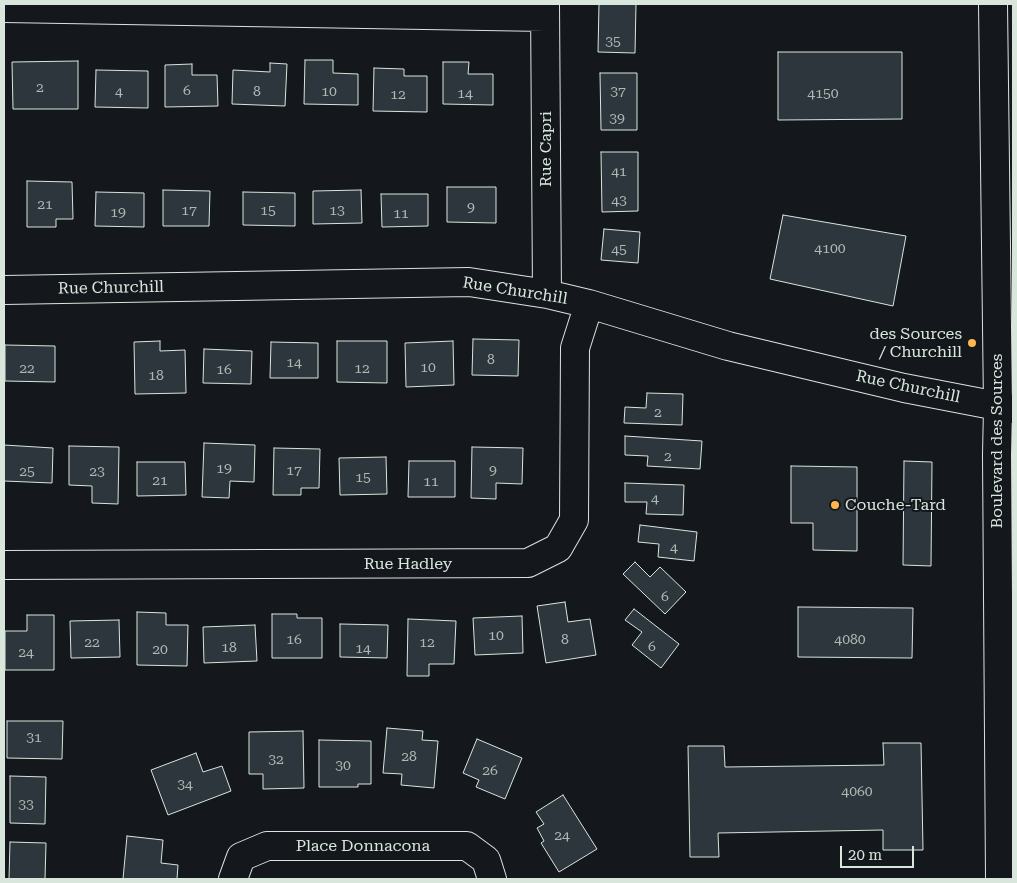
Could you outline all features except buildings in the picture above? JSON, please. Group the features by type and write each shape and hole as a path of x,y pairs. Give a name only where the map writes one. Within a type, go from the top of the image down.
{"street":[{"name":"Boulevard des Sources","path":"993,4 1006,408 997,463 1000,879"},
{"path":"4,8 545,10"},
{"name":"Rue Capri","path":"545,10 547,294"},
{"name":"Rue Churchill","path":"4,290 469,282 547,294 589,304 728,346 904,388 1006,408"},
{"name":"Rue Hadley","path":"4,565 528,563 558,548 574,520 575,348 589,304"},
{"name":"Place Donnacona","path":"233,879 242,857 267,846 467,846 486,860 492,879"}],"place":[{"name":"des Sources / Churchill","path":"972,343"},
{"name":"Couche-Tard","path":"835,505"}]}
